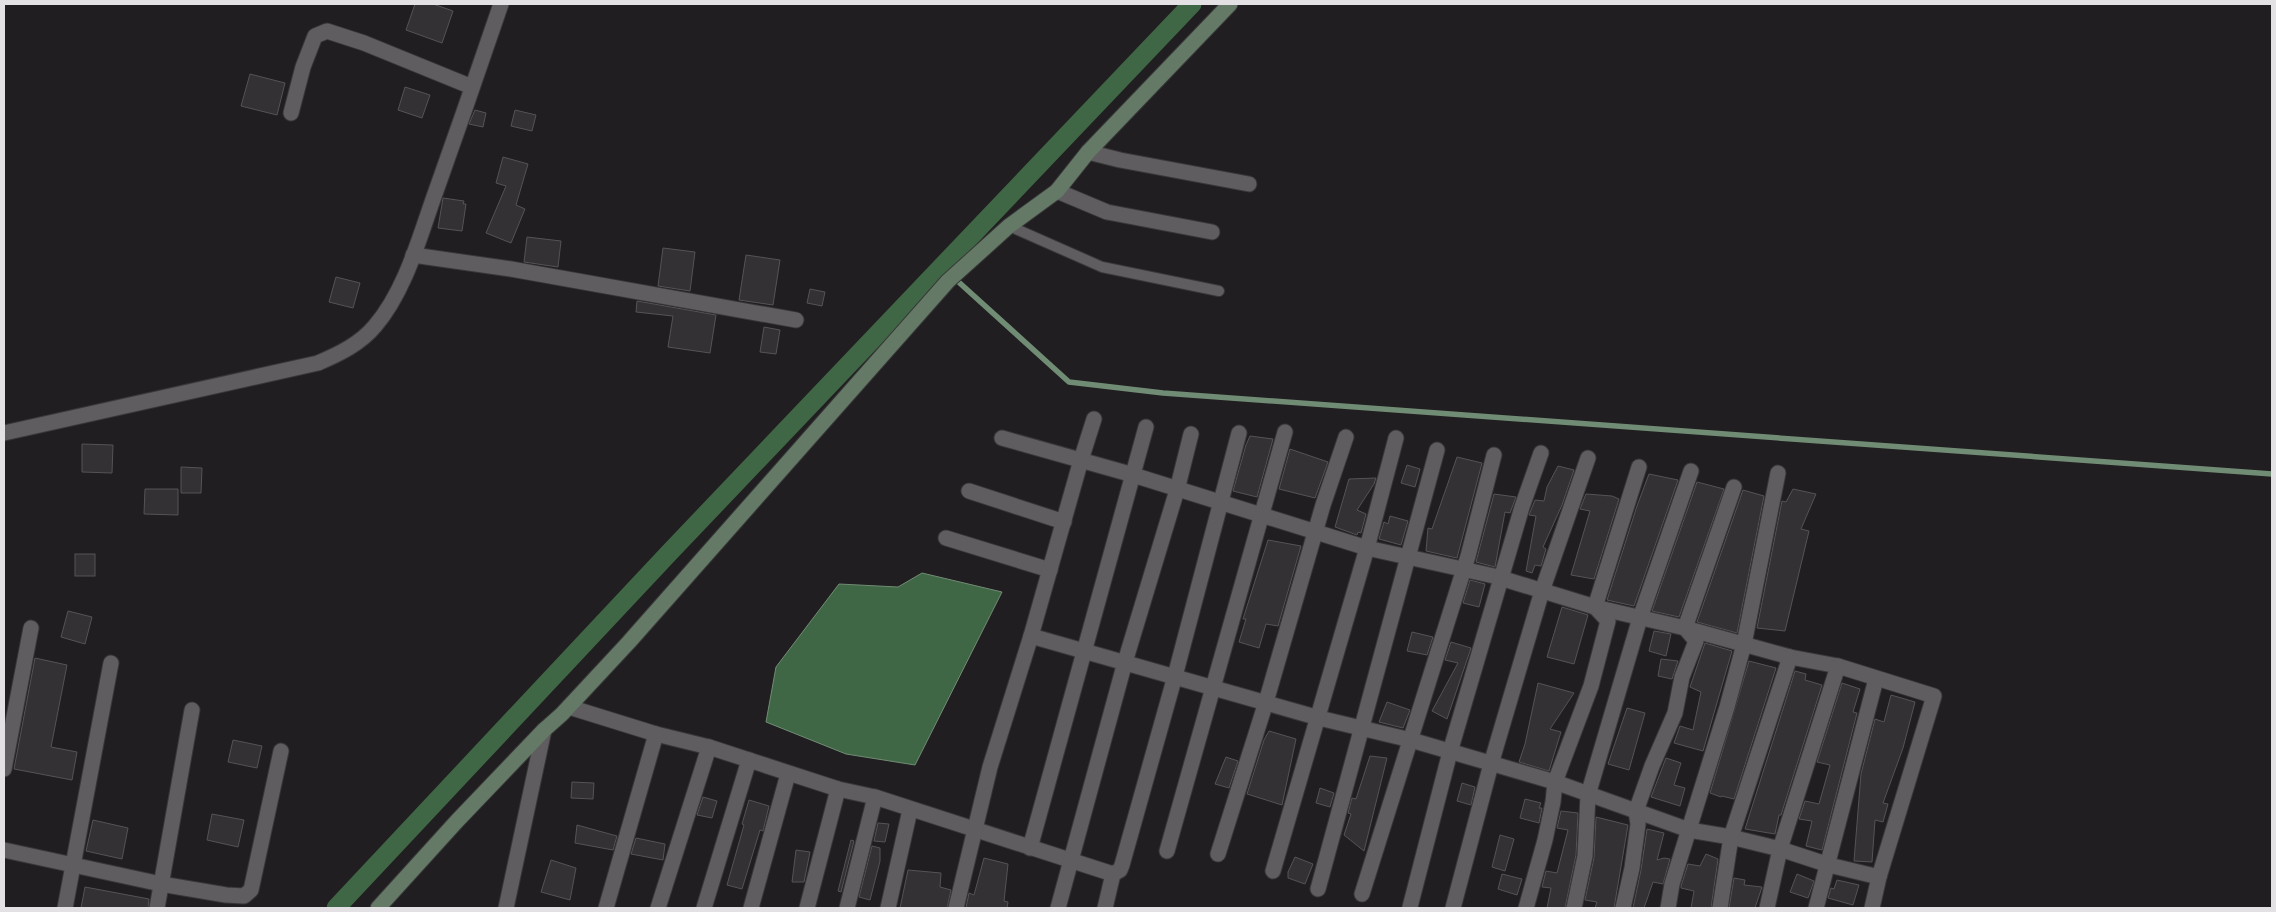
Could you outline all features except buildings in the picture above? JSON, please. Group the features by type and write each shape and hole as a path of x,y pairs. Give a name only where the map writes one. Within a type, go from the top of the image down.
{"main road":[{"path":"378,908 457,821 544,730 569,707 629,642 948,281 1009,226 1057,191 1088,152 1230,4"}],"street":[{"path":"4,433 318,363 343,352 358,342 374,327 390,306 413,255 502,4"},
{"path":"291,113 302,67 315,36 326,31 364,43 472,87"},
{"path":"1088,152 1120,160 1249,184"},
{"path":"1057,191 1107,212 1212,232"},
{"path":"413,255 511,269 796,320"},
{"path":"956,908 993,758 1031,636 1094,419"},
{"path":"1030,848 1146,427"},
{"path":"1167,851 1286,432"},
{"path":"1106,908 1113,874 1120,870 1122,865 1175,676 1239,433"},
{"path":"1058,908 1125,662 1177,490 1191,434"},
{"path":"1218,854 1266,702 1315,532 1346,437"},
{"path":"1002,438 1133,475 1367,548 1464,569 1595,607 1685,628 1790,657 1838,666 1934,696 1879,877 1872,908"},
{"path":"1274,871 1367,548 1396,438"},
{"path":"1318,889 1363,729 1437,450"},
{"path":"1410,907 1450,752 1522,507 1541,453"},
{"path":"1362,894 1464,569 1494,455"},
{"path":"1453,908 1491,764 1542,591 1588,458"},
{"path":"1595,607 1638,467"},
{"path":"1574,908 1585,856 1588,795 1640,618 1691,471"},
{"path":"1668,908 1672,884 1727,707 1744,644 1778,473"},
{"path":"1685,628 1734,487"},
{"path":"969,491 1064,522"},
{"path":"946,538 1050,570"},
{"path":"1526,908 1545,840 1553,802 1554,782 1591,686 1608,621 1595,607"},
{"path":"4,769 32,628"},
{"path":"1623,908 1635,850 1638,824 1636,810 1652,766 1675,713 1682,677 1696,641 1685,628"},
{"path":"1031,636 1214,686 1319,718 1411,740 1554,782 1689,830 1731,837 1780,849 1829,865 1879,877"},
{"path":"1720,908 1731,837 1790,657"},
{"path":"65,908 111,663"},
{"path":"1767,908 1780,849 1838,666"},
{"path":"1816,908 1829,865 1876,679"},
{"path":"569,707 656,734 708,747 838,789 874,797 1113,874"},
{"path":"157,908 192,710"},
{"path":"506,908 544,730"},
{"path":"606,908 656,734"},
{"path":"658,908 708,747"},
{"path":"4,850 161,884 226,896 244,896 249,892 281,751"},
{"path":"704,908 749,760"},
{"path":"751,908 788,774"},
{"path":"807,908 838,789"},
{"path":"847,908 874,797"},
{"path":"888,908 910,810"}],"lane":[{"path":"1009,226 1102,267 1219,291"}],"shaded area":[{"path":"922,573 1002,592 915,765 846,754 766,722 776,667 839,584 898,587"}],"waterway":[{"path":"336,908 669,553 1192,4"},
{"path":"942,267 1069,382 1163,393 2272,474"}]}
